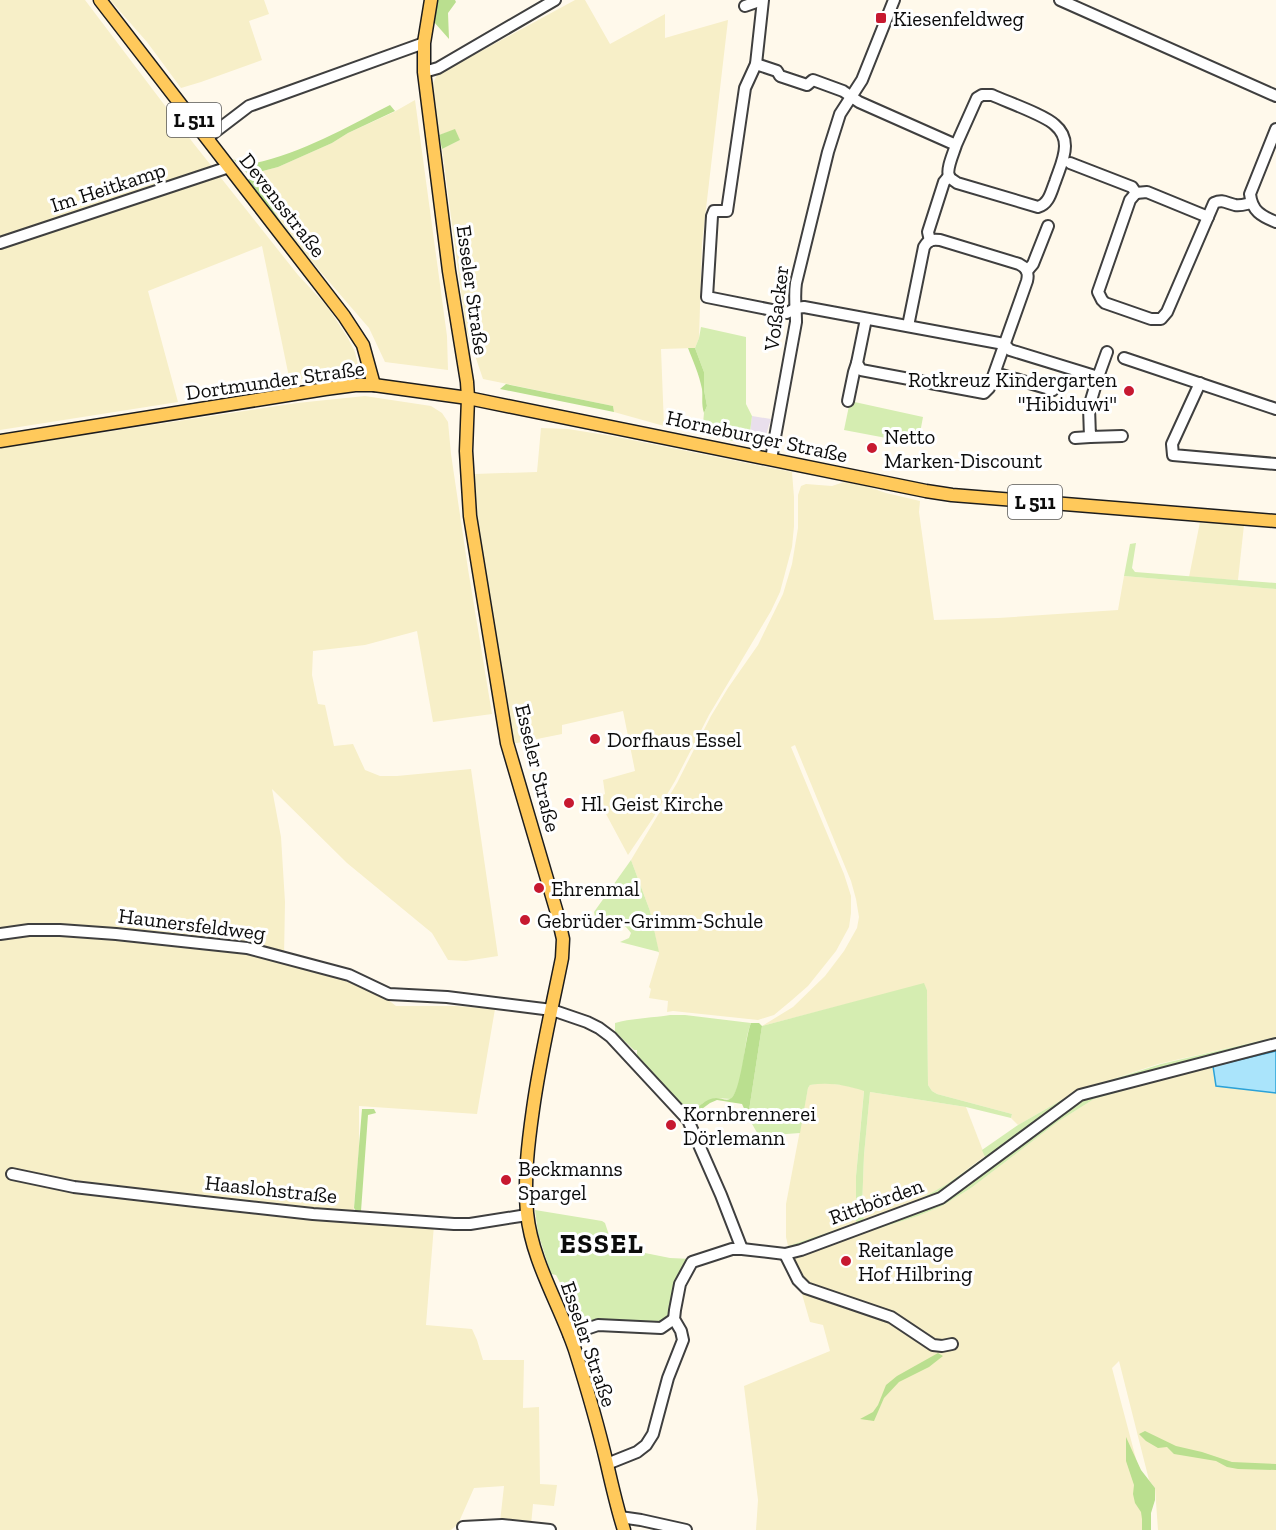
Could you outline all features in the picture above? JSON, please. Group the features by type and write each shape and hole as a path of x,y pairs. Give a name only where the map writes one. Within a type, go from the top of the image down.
{"main road":[{"name":"Devensstraße","path":"100,0 344,316 363,345 374,386"},
{"name":"Esseler Straße","path":"431,0 424,43 424,72 449,271 467,382 466,451 470,516 507,743 558,913 563,939 562,958 538,1072 526,1156 527,1215 535,1251 569,1335 594,1415 624,1530"},
{"name":"Dortmunder Straße","path":"0,441 355,386 374,386 468,398 589,422"},
{"name":"Horneburger Straße","path":"589,422 952,495 1276,521"}],"street":[{"path":"424,72 438,68 555,0"},
{"path":"745,6 763,0 756,64 745,88 727,211 714,212 712,216 707,297 787,313 804,307 1004,344 1010,350 1098,377"},
{"name":"Voßacker","path":"771,459 796,322 794,295 796,283 828,152 840,114 862,80 894,0"},
{"path":"1060,0 1276,96"},
{"path":"207,138 249,106 424,43"},
{"path":"756,64 777,71 780,76 807,85 813,80 843,91 860,102 957,145"},
{"path":"986,94 1051,121 1059,129 1065,146 1063,159 1048,200 1042,207 1033,207 957,183 949,176 948,171 957,145 974,102 986,94"},
{"path":"1276,129 1251,189 1251,203 1259,215 1276,222"},
{"path":"1070,162 1132,187 1136,193"},
{"name":"Im Heitkamp","path":"0,243 229,167"},
{"path":"930,241 928,232 944,182 949,176"},
{"path":"1208,217 1147,192 1136,193 1130,200 1098,292 1102,300 1121,309 1156,320 1165,316 1208,217 1214,203 1224,201 1239,206 1251,203"},
{"path":"1027,270 1033,264 1048,226"},
{"path":"857,363 861,370 866,372 981,393 988,391 1027,281 1027,270 1019,264 940,240 930,241 924,247 908,326"},
{"path":"848,401 866,319"},
{"path":"1090,437 1089,407 1107,352"},
{"path":"1124,358 1276,409"},
{"path":"995,373 1053,390"},
{"path":"1200,383 1172,444 1173,455 1276,465"},
{"path":"1075,438 1122,436"},
{"name":"Haunersfeldweg","path":"0,934 29,930 60,930 247,948 349,975 389,994 447,997 552,1010 587,1022 611,1037 688,1120 742,1249"},
{"name":"Rittbörden","path":"607,1464 637,1452 646,1445 653,1434 668,1378 683,1340 674,1319 680,1284 692,1262 732,1249 785,1254 801,1250 941,1198 1080,1095 1276,1044"},
{"name":"Haaslohstraße","path":"12,1174 74,1187 313,1214 454,1224 470,1224 527,1215"},
{"path":"785,1254 798,1280 806,1288 891,1317 933,1345 952,1344"},
{"path":"569,1335 598,1325 661,1328 674,1319"},
{"path":"620,1517 686,1530"},
{"path":"464,1527 502,1525 550,1530"}],"shaded area":[{"path":"0,0 85,0 194,144 298,275 327,306 355,352 357,368 290,382 262,246 148,291 178,402 0,430"},
{"path":"110,0 264,0 269,14 249,21 262,60 181,88 147,42"},
{"path":"575,0 585,0 610,44 665,14 665,38 728,20 702,243 699,338 695,348 661,349 664,426 614,412 613,406 483,379 466,329 442,149 460,140 455,130 439,135 433,83 437,75"},
{"path":"415,100 447,336 448,370 385,362 369,328 306,255 280,221 253,178 259,172 278,167 332,143"},
{"path":"365,396 431,406 442,413 448,422 468,569 492,714 433,722 417,631 365,645 313,651 312,675 318,704 325,705 334,746 353,744 365,770 380,776 397,776 471,769 498,956 466,961 448,960 432,933 347,863 272,789 281,837 285,902 284,957 382,995 396,1006 456,1006 495,1009 477,1114 359,1106 359,1148 353,1217 434,1225 426,1325 472,1329 483,1360 524,1360 523,1408 539,1407 540,1484 557,1485 554,1506 533,1504 531,1525 500,1522 504,1486 474,1488 458,1524 451,1530 0,1530 0,448 297,403"},
{"path":"752,416 771,419 766,435 750,432"},
{"path":"541,428 568,429 612,436 792,472 794,526 792,547 780,592 709,715 675,781 628,855 606,814 601,796 605,794 603,780 635,771 623,711 562,725 562,734 512,744 478,532 474,474 537,472"},
{"path":"844,482 920,501 919,512 934,620 1118,610 1124,576 1276,589 1276,1037 1158,1064 1077,1091 1018,1125 1011,1118 1012,1114 937,1094 928,1085 927,990 924,984 762,1026 793,1007 825,976 844,951 857,928 859,917 851,881 795,745 791,747 851,896 849,927 836,951 808,986 774,1015 758,1020 667,1012 668,1001 649,998 651,989 649,987 659,954 650,911 631,860 677,783 711,716 758,645 783,594 792,564 798,528 798,495 801,486 806,484 832,486"},
{"path":"1200,522 1244,525 1238,580 1189,577"},
{"path":"1276,1050 1276,1530 1158,1530 1155,1488 1149,1480 1119,1361 1112,1368 1140,1474 1151,1530 756,1530 758,1500 744,1386 830,1351 823,1325 810,1322 791,1256 918,1216 942,1206 971,1188 1059,1121 1094,1099 1217,1064"},
{"path":"822,1083 864,1090 856,1176 856,1223 788,1246 786,1204 808,1088 810,1085"},
{"path":"870,1092 966,1107 985,1156 947,1184 906,1207 864,1221 862,1208 864,1155"}],"green space":[{"path":"438,0 455,0 456,2 448,13 449,39 434,22"},
{"path":"390,105 395,111 332,143 278,167 259,172 252,177 280,221 306,255 303,255 247,180 252,178 233,159 245,165 283,155 319,141"},
{"path":"455,129 460,140 442,149 439,135"},
{"path":"701,327 746,337 746,404 752,416 750,432 766,435 760,443 741,442 702,434 707,406 704,372 695,348"},
{"path":"688,348 695,348 704,372 707,406 704,413 701,383"},
{"path":"506,384 613,406 614,412 500,389"},
{"path":"850,401 923,417 918,444 844,430"},
{"path":"1136,543 1132,568 1135,572 1276,583 1276,589 1124,576 1130,544"},
{"path":"631,860 650,911 659,952 620,942 629,938 631,933 628,929 615,922 595,917 594,912"},
{"path":"924,983 927,990 928,1085 937,1094 1012,1114 1011,1118 966,1107 870,1092 864,1155 862,1208 864,1221 906,1207 947,1184 985,1157 982,1150 1018,1125 1079,1090 1161,1064 1276,1037 1276,1050 1217,1064 1094,1099 1059,1121 971,1188 942,1206 918,1216 791,1256 788,1246 856,1223 856,1176 864,1091 837,1085 810,1085 800,1133 759,1136 748,1117 762,1026"},
{"path":"670,1015 751,1023 742,1073 736,1092 731,1099 716,1098 703,1103 689,1115 637,1055 637,1050 634,1050 615,1032 615,1023"},
{"path":"751,1023 759,1023 762,1026 748,1117 742,1104 717,1100 691,1117 689,1115 701,1104 716,1098 728,1100 734,1095"},
{"path":"362,1109 374,1109 376,1113 368,1115 361,1211 380,1213 386,1217 358,1214 354,1208"},
{"path":"535,1210 602,1221 605,1223 614,1250 630,1250 670,1258 692,1259 673,1293 668,1316 662,1322 655,1324 594,1321 578,1324 556,1275 551,1274 538,1233"},
{"path":"938,1353 943,1356 929,1367 899,1382 884,1398 874,1421 860,1419 873,1412 886,1385 897,1376"},
{"path":"1145,1431 1176,1446 1232,1462 1276,1464 1276,1470 1238,1469 1227,1467 1216,1461 1174,1454 1167,1447 1158,1448 1146,1441 1139,1434"},
{"path":"1126,1437 1141,1470 1155,1488 1151,1530 1142,1530 1141,1512 1135,1503 1134,1485 1126,1461"}],"water":[{"path":"1276,1051 1276,1093 1216,1086 1213,1066"}],"place":[{"name":"Kiesenfeldweg","path":"881,18"},
{"name":"Rotkreuz Kindergarten \"Hibiduwi\"","path":"1129,391"},
{"name":"Netto Marken-Discount","path":"872,448"},
{"name":"Dorfhaus Essel","path":"595,739"},
{"name":"Hl. Geist Kirche","path":"569,803"},
{"name":"Ehrenmal","path":"539,888"},
{"name":"Gebrüder-Grimm-Schule","path":"525,920"},
{"name":"Kornbrennerei Dörlemann","path":"671,1125"},
{"name":"Beckmanns Spargel","path":"506,1180"},
{"name":"Reitanlage Hof Hilbring","path":"846,1261"}],"district":[{"name":"ESSEL","path":"602,1244"}]}
